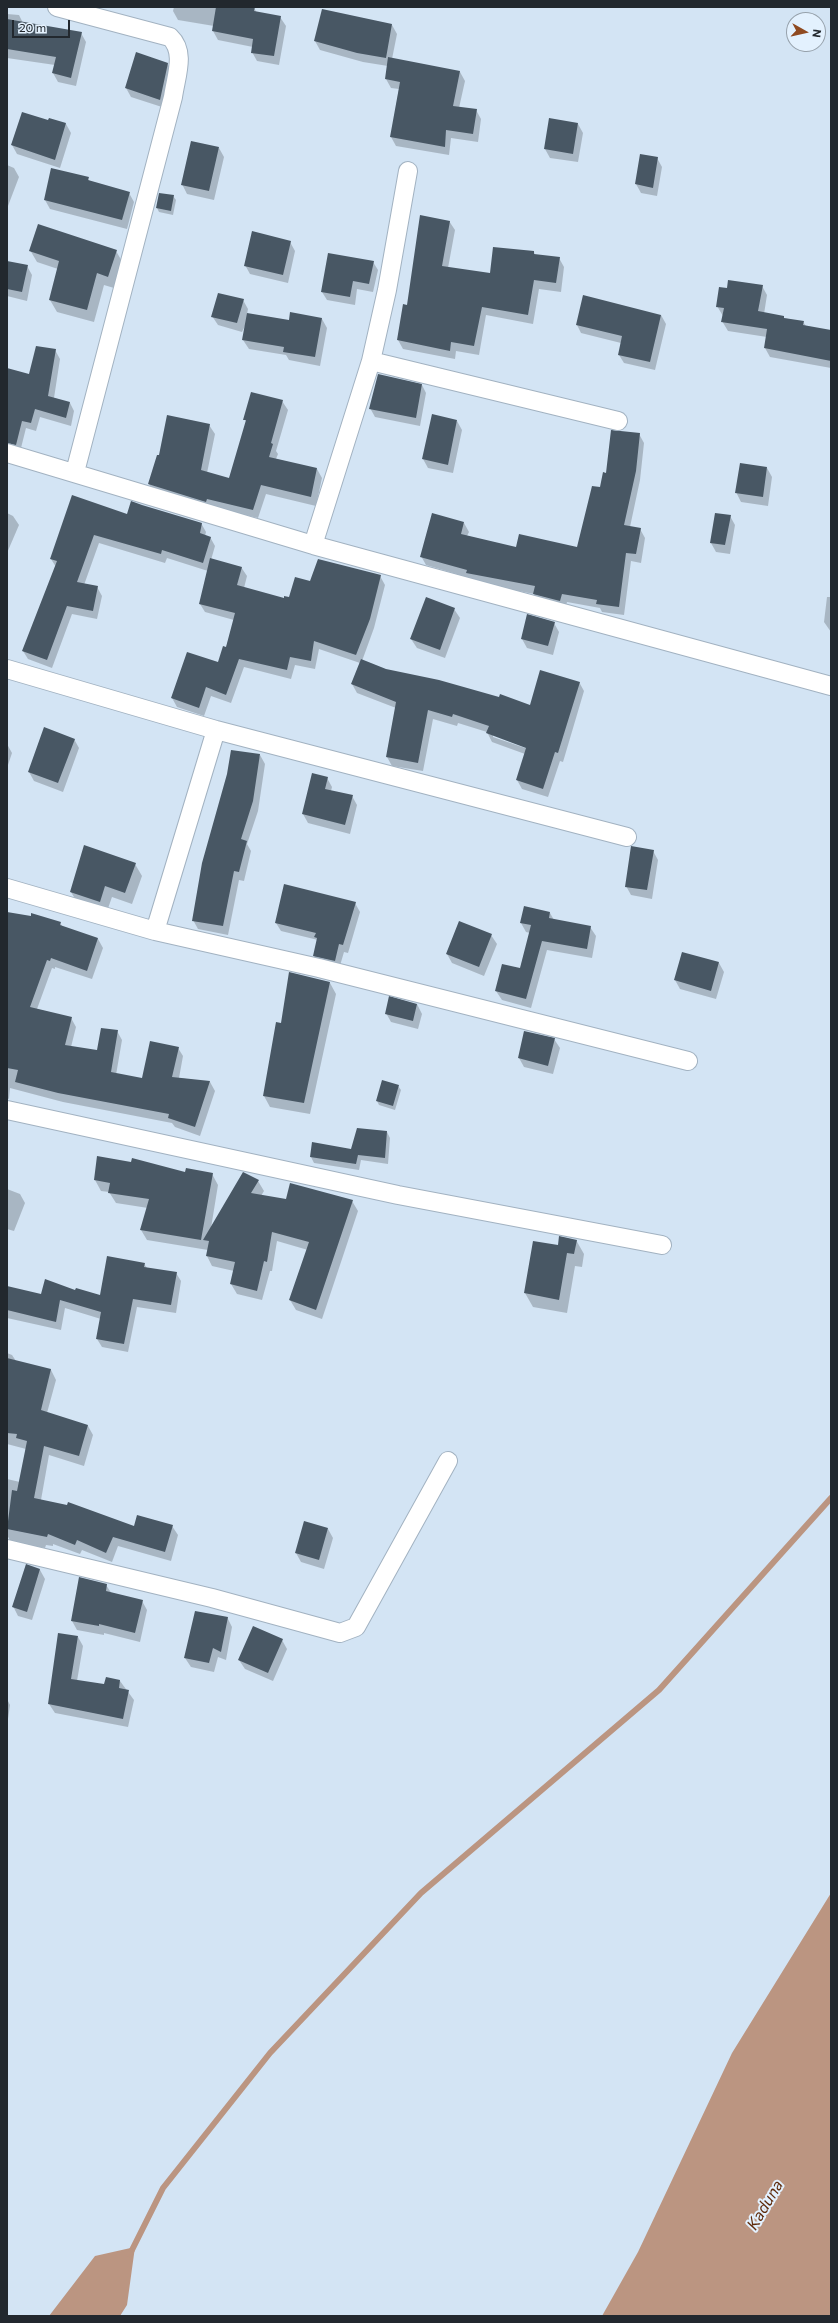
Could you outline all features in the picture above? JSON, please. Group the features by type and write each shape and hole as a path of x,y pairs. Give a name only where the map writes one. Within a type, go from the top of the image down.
{"street":[{"path":"57,7 170,37 177,44 179,61 173,96 75,472"},
{"path":"313,545 371,361 387,290 408,171"},
{"path":"371,361 618,421"},
{"path":"7,453 75,472 313,545 831,686"},
{"path":"7,668 216,730 627,838"},
{"path":"155,931 216,730"},
{"path":"7,888 155,931 319,968 688,1061"},
{"path":"7,1110 398,1195 662,1244"},
{"path":"7,1549 204,1596 340,1633 356,1627 448,1461"}],"water":[{"name":"Kaduna","path":"831,1893 831,2316 602,2316 638,2252 732,2053"},
{"path":"135,2247 127,2305 120,2316 49,2316 95,2256"}],"building":[{"path":"216,7 255,7 254,11 281,16 274,56 251,53 253,39 212,31"},
{"path":"322,9 392,24 386,58 357,53 314,41"},
{"path":"7,19 82,32 71,78 52,73 56,57 7,49"},
{"path":"136,52 168,63 160,100 125,88"},
{"path":"388,57 460,71 453,106 477,109 473,134 446,130 445,147 390,137 400,82 385,79"},
{"path":"22,112 48,120 49,118 66,123 55,160 11,145"},
{"path":"549,118 578,123 573,154 544,149"},
{"path":"191,141 219,147 209,191 181,185"},
{"path":"640,154 658,157 653,188 635,184"},
{"path":"51,168 89,177 88,180 130,192 122,220 44,200"},
{"path":"159,193 174,195 171,211 156,208"},
{"path":"420,215 450,221 442,266 490,273 493,247 534,251 534,254 560,257 556,283 534,280 528,315 482,307 474,346 451,342 450,351 397,340 403,304 407,305"},
{"path":"38,224 117,250 108,277 97,273 87,310 49,300 59,261 29,251"},
{"path":"252,231 291,241 283,275 244,266"},
{"path":"328,253 374,261 369,284 353,281 350,297 321,292"},
{"path":"7,261 28,265 22,292 7,289"},
{"path":"728,280 763,285 758,311 784,316 784,318 804,321 803,325 831,330 831,361 764,348 767,329 721,322 724,308 716,307 719,287 727,288"},
{"path":"218,293 244,299 237,323 211,317"},
{"path":"583,295 661,315 650,362 618,355 622,336 576,325"},
{"path":"290,312 322,318 315,357 283,352 284,347 242,340 247,313 289,320"},
{"path":"36,346 56,349 48,396 70,402 66,418 35,409 31,423 22,421 16,445 7,443 7,368 29,374"},
{"path":"378,374 422,384 416,418 369,409"},
{"path":"251,392 283,400 271,443 273,444 269,457 317,468 311,497 261,485 253,510 207,499 206,502 148,484 157,455 159,455 167,415 210,424 201,470 229,478 246,420 243,420"},
{"path":"432,414 457,420 448,465 422,459"},
{"path":"611,430 640,433 636,471 624,525 641,528 636,554 626,553 619,607 596,604 597,600 562,594 560,601 533,594 535,586 466,573 467,570 420,557 432,513 464,522 461,534 516,547 519,534 577,547 592,486 600,487 603,472 606,473"},
{"path":"740,463 767,467 763,497 735,493"},
{"path":"72,495 127,514 131,501 202,523 200,533 211,537 203,563 162,550 161,554 94,535 77,582 98,586 93,611 67,606 47,660 22,651 57,561 50,559"},
{"path":"715,513 731,515 725,545 710,543"},
{"path":"210,558 242,567 237,585 284,598 284,596 289,597 295,577 310,581 318,559 381,575 370,619 356,655 314,641 311,661 290,657 287,670 239,659 226,695 206,687 199,708 171,698 187,652 218,662 223,646 226,647 235,613 199,604"},
{"path":"426,597 455,608 440,650 410,639"},
{"path":"527,614 555,622 548,646 521,639"},
{"path":"361,659 386,669 439,680 499,697 500,694 530,705 540,670 580,682 558,753 555,752 543,789 516,780 526,748 486,733 489,726 453,714 452,717 428,710 418,763 386,757 396,702 351,684"},
{"path":"44,727 75,739 58,783 28,772"},
{"path":"231,750 260,754 253,801 241,839 247,841 239,872 234,871 223,926 192,921 202,863 227,774"},
{"path":"312,773 328,777 325,789 353,795 345,825 302,814"},
{"path":"84,845 136,863 125,893 105,886 100,902 70,892"},
{"path":"631,846 654,850 647,890 625,887"},
{"path":"284,884 356,902 343,945 339,944 335,961 313,956 317,938 314,937 316,933 275,923"},
{"path":"524,906 550,912 549,918 591,926 587,949 542,941 526,999 495,991 502,964 520,968 531,925 520,923"},
{"path":"7,912 31,916 31,913 61,922 60,925 98,938 87,971 51,958 50,961 47,960 30,1007 72,1017 65,1045 97,1050 101,1028 118,1030 111,1072 142,1078 150,1041 179,1047 172,1077 210,1081 195,1127 168,1118 169,1114 58,1093 15,1082 18,1070 7,1068"},
{"path":"459,921 492,934 479,967 446,954"},
{"path":"682,952 719,962 711,991 674,980"},
{"path":"289,972 330,982 304,1103 263,1096 276,1022 281,1023"},
{"path":"389,996 417,1004 413,1021 385,1014"},
{"path":"524,1031 555,1038 548,1066 518,1058"},
{"path":"382,1080 399,1085 393,1106 376,1101"},
{"path":"357,1128 387,1131 385,1158 358,1155 356,1164 310,1157 312,1142 351,1149"},
{"path":"97,1156 131,1162 132,1158 185,1172 186,1168 213,1173 201,1240 140,1230 149,1199 108,1193 110,1183 94,1180"},
{"path":"243,1172 259,1180 251,1193 286,1199 290,1183 353,1200 316,1310 289,1300 309,1242 272,1232 267,1262 264,1261 257,1291 230,1284 235,1262 206,1256 209,1241 203,1240"},
{"path":"559,1236 577,1240 574,1254 567,1253 559,1300 524,1293 533,1241 558,1245"},
{"path":"107,1256 145,1263 144,1267 177,1272 171,1305 133,1299 124,1344 96,1339 101,1312 60,1300 56,1322 7,1310 7,1286 41,1294 45,1279 75,1290 76,1288 100,1295"},
{"path":"7,1358 51,1369 41,1410 88,1425 79,1456 44,1446 34,1498 67,1505 68,1502 134,1526 137,1515 173,1525 165,1552 113,1537 106,1553 77,1540 75,1545 48,1534 47,1537 7,1529 12,1490 17,1491 27,1441 16,1438 17,1434 7,1433"},
{"path":"304,1521 328,1528 319,1560 295,1553"},
{"path":"26,1564 40,1569 27,1612 12,1607"},
{"path":"79,1577 107,1584 106,1591 143,1600 135,1633 99,1624 99,1626 71,1621"},
{"path":"195,1611 228,1617 221,1652 213,1648 209,1663 184,1658"},
{"path":"253,1626 283,1639 268,1673 238,1660"},
{"path":"58,1633 78,1636 71,1679 104,1684 106,1677 120,1680 119,1688 129,1690 123,1719 48,1704"}],"waterway":[{"path":"130,2254 163,2188 270,2053 421,1893 659,1690 831,1498"}]}
